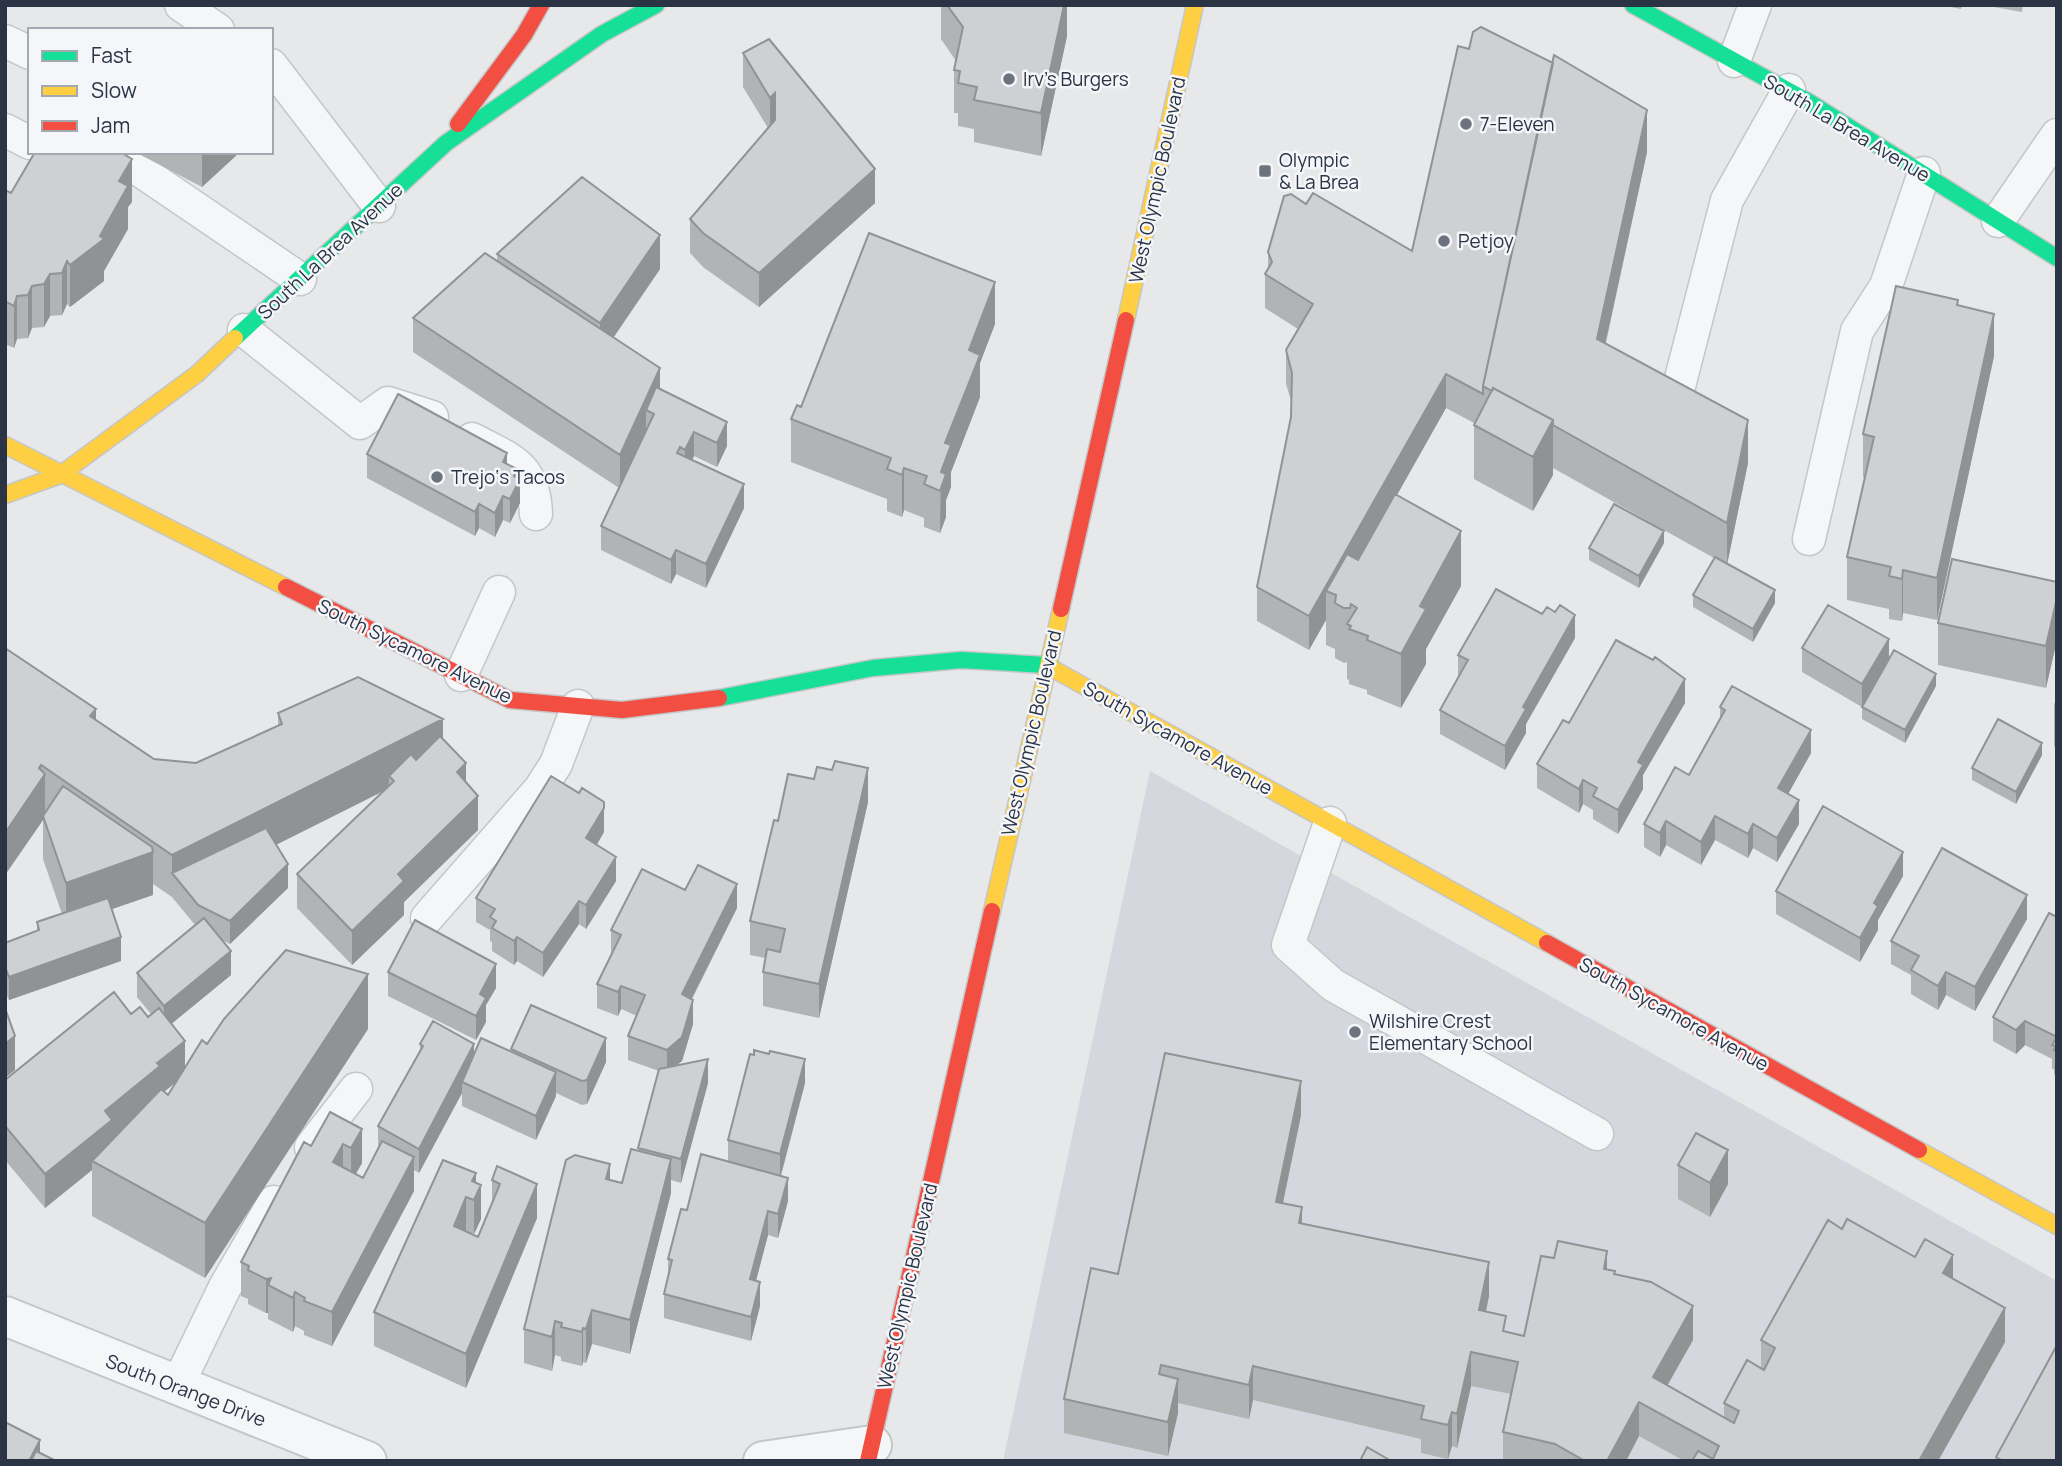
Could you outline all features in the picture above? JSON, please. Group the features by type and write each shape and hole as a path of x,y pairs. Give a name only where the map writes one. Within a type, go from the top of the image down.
{"main road":[{"path":"446,143 474,99 524,35 541,5"},
{"name":"South La Brea Avenue","path":"5,495 60,475 197,374 446,143 602,34 656,5"},
{"name":"West Olympic Boulevard","path":"870,1453 1046,665 1116,371 1195,5"},
{"name":"South La Brea Avenue","path":"1633,5 1789,90 2057,258"},
{"name":"South Sycamore Avenue","path":"5,445 510,700 622,710 726,697 873,668 961,660 1046,665 2057,1226"}],"street":[{"name":"South Orange Drive","path":"5,1316 367,1461"},
{"path":"763,1461 870,1453"}],"lane":[{"path":"181,5 215,28"},
{"path":"1734,61 1755,5"},
{"path":"5,41 28,52"},
{"path":"273,68 379,206"},
{"path":"1677,394 1727,200 1789,90"},
{"path":"5,130 28,142"},
{"path":"1998,221 2057,135"},
{"path":"116,154 300,279"},
{"path":"1809,539 1857,331 1886,286 1924,173"},
{"path":"244,330 360,424 388,403 431,417 522,466 535,489 536,514"},
{"path":"461,676 499,592"},
{"path":"427,918 540,789 556,764 578,706"},
{"path":"1330,823 1288,945 1333,985 1597,1134"},
{"path":"177,1386 225,1287 290,1174 356,1089"}],"shaded area":[{"name":"Wilshire Crest Elementary School","path":"1150,771 2057,1281 2057,1461 1003,1461"}],"building":[{"path":"947,5 1064,5 1041,113 974,100 977,87 958,83 960,71 954,70 963,27"},
{"path":"1481,27 1553,63 1483,394 1446,374 1309,616 1257,587 1291,417 1292,373 1286,350 1313,304 1265,274 1272,262 1268,252 1284,196 1291,194 1306,204 1313,193 1412,251 1458,46 1469,49 1473,32"},
{"path":"769,39 875,169 759,273 703,233 690,219 775,120 775,93 770,98 743,53"},
{"path":"1554,55 1647,110 1597,339 1748,420 1727,523 1553,425 1553,420 1493,388 1492,391 1483,386"},
{"path":"34,154 123,154 132,159 119,181 128,186 100,236 104,239 70,265 67,261 62,273 50,274 44,284 32,286 28,295 17,296 14,306 5,301 5,190 11,193"},
{"path":"582,177 660,235 600,323 497,254"},
{"path":"869,233 995,282 969,350 980,355 945,443 951,445 941,472 946,474 940,491 924,484 927,476 904,468 902,475 887,469 891,458 791,419 797,405 801,407"},
{"path":"485,253 660,368 620,455 413,318"},
{"path":"1896,286 1958,300 1957,305 1994,314 1937,578 1903,570 1902,579 1889,576 1891,567 1847,557 1874,437 1863,434"},
{"path":"656,387 727,422 717,443 694,432 685,450 680,447 677,453 744,484 706,564 676,550 671,560 601,526 654,414 646,410"},
{"path":"1493,388 1553,420 1533,457 1474,425"},
{"name":"Trejo‘s Tacos","path":"398,394 507,453 503,462 517,469 514,476 520,479 510,499 503,496 495,513 479,504 475,512 367,454"},
{"path":"1395,494 1461,531 1420,606 1426,609 1401,654 1367,640 1368,636 1349,629 1351,626 1347,624 1357,608 1351,604 1350,608 1344,608 1335,603 1336,595 1326,591 1347,554 1358,560"},
{"path":"1614,504 1664,531 1639,576 1589,548"},
{"path":"1715,557 1775,590 1753,629 1693,595"},
{"path":"1952,559 2057,582 2057,598 2046,646 1938,623"},
{"path":"1496,589 1542,614 1547,607 1555,612 1560,605 1575,615 1523,707 1526,709 1505,746 1440,710 1468,660 1458,655"},
{"path":"1828,605 1889,639 1862,684 1802,648"},
{"path":"1616,640 1653,660 1655,657 1685,679 1638,762 1643,765 1618,810 1593,796 1597,788 1583,780 1579,789 1537,764 1563,720 1569,723"},
{"path":"5,648 96,709 90,716 154,759 196,763 282,724 278,713 358,677 443,719 172,855 41,765 39,768 45,774 5,833"},
{"path":"1894,650 1936,674 1905,730 1862,707"},
{"path":"1732,686 1811,730 1778,788 1799,800 1777,838 1753,824 1748,834 1715,816 1701,842 1666,821 1660,833 1644,824 1675,767 1689,775 1725,710 1720,707"},
{"path":"1998,719 2042,743 2016,792 1972,768"},
{"path":"440,736 466,763 457,772 478,796 398,874 404,881 352,931 297,874 394,781 389,776 411,754 416,760"},
{"path":"835,761 868,768 819,984 763,972 767,949 780,952 785,929 750,921 788,774 814,779 817,767 832,770"},
{"path":"551,776 579,793 582,788 604,802 604,808 586,838 616,857 586,905 579,901 543,953 517,937 514,941 492,928 496,921 490,917 495,909 476,898"},
{"path":"63,786 152,847 153,852 66,883 43,816"},
{"path":"1823,806 1903,852 1874,903 1878,906 1860,938 1776,891"},
{"path":"266,828 288,864 230,921 198,905 172,873"},
{"path":"1942,848 2027,895 1975,987 1946,972 1938,986 1911,970 1919,956 1891,941"},
{"path":"698,865 737,884 682,994 693,1000 682,1037 667,1050 628,1036 645,995 621,986 618,992 597,984 621,935 611,930 642,869 685,890"},
{"path":"108,898 121,937 9,977 5,967 5,943 39,930 37,922"},
{"path":"2049,913 2057,917 2057,1037 2025,1021 2016,1030 1993,1017"},
{"path":"204,918 231,951 164,1006 137,973"},
{"path":"415,920 496,964 480,994 486,998 476,1016 388,972"},
{"path":"286,950 368,974 205,1223 92,1161 161,1089 168,1095 202,1040 207,1044 224,1019"},
{"path":"114,992 131,1014 140,1007 148,1017 159,1008 185,1041 157,1063 160,1066 105,1111 112,1120 45,1174 5,1126 5,1080"},
{"path":"531,1005 606,1038 587,1080 582,1081 511,1049"},
{"path":"5,1008 15,1036 5,1044"},
{"path":"433,1021 474,1044 419,1149 378,1126 423,1046 420,1044"},
{"path":"2057,1037 2057,1052 2054,1050 2056,1046 2052,1045"},
{"path":"481,1038 556,1072 536,1116 462,1082"},
{"path":"754,1050 805,1059 780,1154 728,1140 750,1054 754,1055"},
{"path":"1165,1053 1301,1081 1276,1202 1302,1207 1299,1223 1489,1262 1479,1310 1506,1316 1503,1331 1524,1336 1541,1256 1554,1258 1558,1241 1607,1251 1604,1269 1615,1271 1614,1274 1651,1282 1693,1306 1653,1377 1734,1423 1739,1411 1724,1403 1747,1360 1764,1370 1775,1348 1761,1340 1828,1220 1842,1229 1847,1219 1915,1257 1925,1239 1953,1255 1943,1273 2005,1308 1919,1461 1692,1461 1698,1451 1713,1459 1719,1446 1639,1402 1607,1461 1585,1461 1555,1444 1503,1432 1518,1362 1471,1352 1457,1414 1452,1412 1448,1425 1421,1419 1424,1406 1253,1366 1249,1385 1161,1365 1159,1374 1178,1379 1168,1422 1064,1399 1091,1268 1118,1274"},
{"path":"708,1059 681,1159 638,1148 659,1069"},
{"path":"330,1112 362,1129 351,1148 343,1144 333,1162 363,1178 382,1141 414,1157 332,1312 304,1301 305,1298 295,1292 293,1298 268,1285 271,1278 266,1279 248,1270 249,1266 241,1262 304,1142 311,1146"},
{"path":"1696,1133 1728,1150 1710,1183 1678,1165"},
{"path":"631,1149 671,1159 630,1320 592,1310 586,1329 583,1328 582,1332 561,1327 562,1323 555,1321 552,1337 524,1329 566,1160 575,1155 610,1164 606,1179 622,1183"},
{"path":"701,1154 788,1178 778,1214 768,1211 750,1279 760,1282 751,1317 664,1294 672,1260 668,1259 681,1209 687,1210"},
{"path":"443,1160 476,1173 472,1181 481,1185 474,1200 466,1197 454,1226 478,1237 500,1184 492,1180 497,1166 537,1184 466,1354 374,1312"},
{"path":"2057,1345 2057,1461 2003,1461 1996,1457"},
{"path":"5,1422 40,1440 29,1461 5,1461"},
{"path":"1367,1447 1391,1461 1360,1461"},
{"path":"36,1451 56,1461 31,1461"}],"traffic: fast":[{"path":"235,338 446,143 602,34 656,5"},
{"path":"1633,5 1809,102 2057,258"},
{"path":"719,698 873,668 961,660 1046,665 1055,670"}],"traffic: slow":[{"path":"1126,320 1195,5"},
{"path":"5,495 60,475 197,374 235,338"},
{"path":"5,445 286,587"},
{"path":"992,911 1061,609"},
{"path":"1055,670 1547,943"},
{"path":"1919,1150 2057,1226"}],"traffic: jam":[{"path":"458,124 524,35 541,5"},
{"path":"1061,609 1126,320"},
{"path":"286,587 510,700 622,710 719,698"},
{"path":"868,1461 992,911"},
{"path":"1547,943 1919,1150"}],"place":[{"name":"Irv's Burgers","path":"1009,79"},
{"name":"7-Eleven","path":"1466,124"},
{"name":"Olympic & La Brea","path":"1265,171"},
{"name":"Petjoy","path":"1444,241"},
{"name":"Trejo‘s Tacos","path":"437,477"},
{"name":"Wilshire Crest Elementary School","path":"1355,1032"}]}
